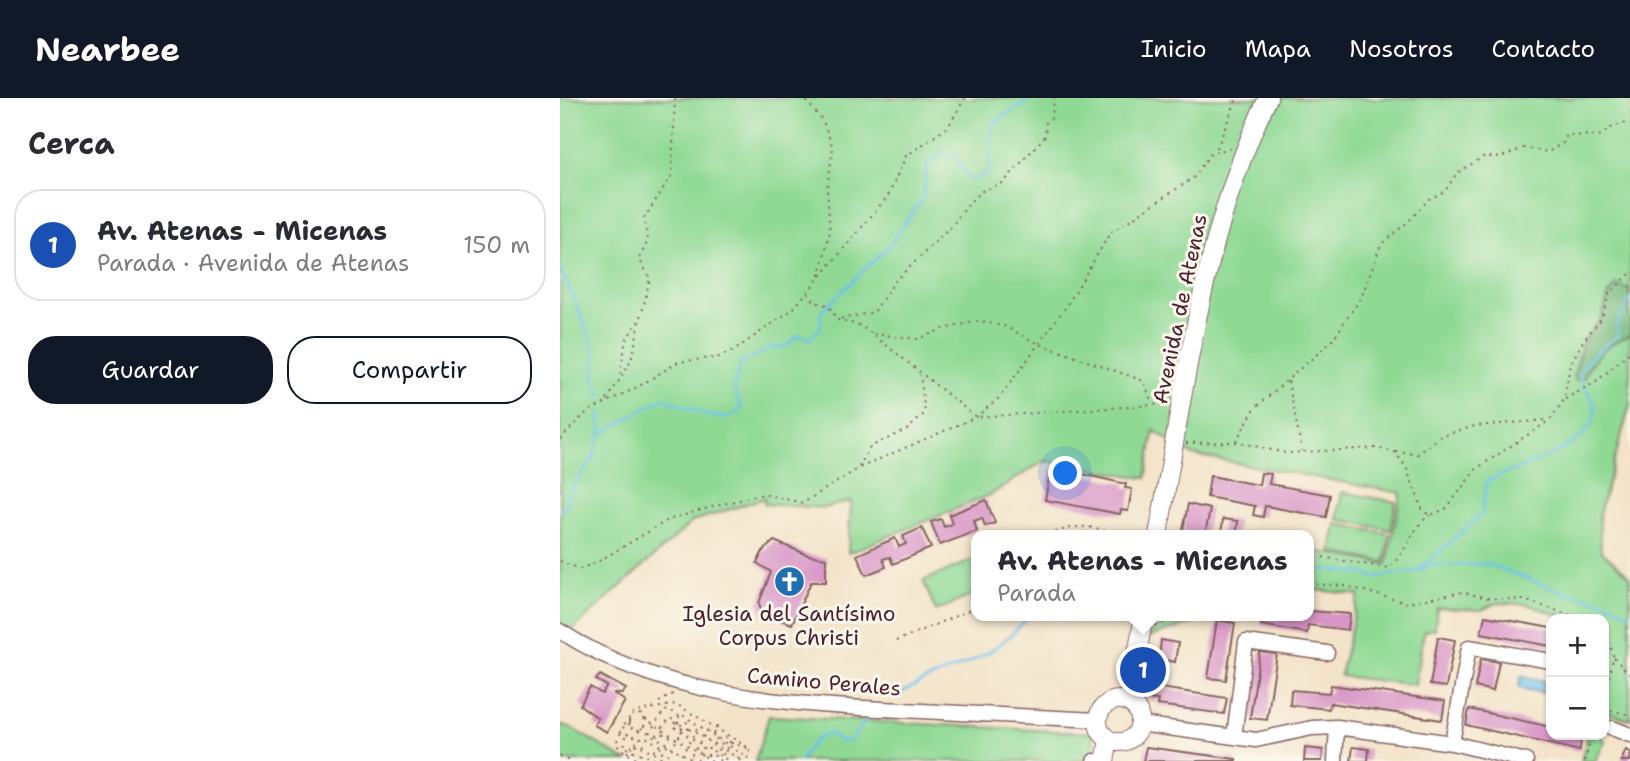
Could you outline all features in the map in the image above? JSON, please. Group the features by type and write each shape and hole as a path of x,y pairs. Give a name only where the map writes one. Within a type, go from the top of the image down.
{"main road":[{"name":"Avenida de Atenas","path":"1148,530 1195,284 1225,149 1255,98"},
{"name":"Avenida de Atenas","path":"1159,530 1205,288 1244,152 1268,98"},
{"path":"1122,701 1131,621"},
{"path":"1122,701 1146,621"},
{"path":"1105,761 1114,741 1135,734 1139,724 1138,711 1122,701 1103,707 1097,720 1101,732 1114,741 1116,761"}],"street":[{"name":"Camino Perales","path":"560,631 597,652 727,695 792,704 1072,725 1097,720"},
{"path":"1234,737 1245,642 1326,653"},
{"path":"1452,743 1469,647 1546,660"},
{"path":"1139,724 1256,740 1312,727 1337,727 1452,743 1526,761"},
{"path":"1335,761 1337,727"},
{"path":"1612,728 1630,735"}],"path":[{"path":"605,403 631,361 638,320 650,278 639,259 649,244 650,233 643,219 672,175 675,98"},
{"path":"804,98 823,121 833,148 827,189 830,232 820,278"},
{"path":"560,439 587,412 678,362 719,356 735,350 793,309 888,197 906,156 948,127 965,98"},
{"path":"838,320 874,312 895,281 950,228 971,201 982,191 1003,183 1045,136 1046,123 1052,117 1054,98"},
{"path":"560,561 580,569 599,561 668,520 763,494 803,503 859,468 976,417 1000,397 1039,344 1068,304 1110,233 1193,178 1225,149 1237,98"},
{"path":"1236,442 1255,408 1332,342 1362,296 1381,244 1408,222 1429,199 1445,191 1457,173 1483,157 1501,157 1524,148 1548,152 1563,143 1567,135 1599,136 1615,126 1630,122"},
{"path":"1564,400 1570,365 1583,341 1601,320 1609,294 1630,274"},
{"path":"808,293 815,302 828,305 838,320 859,325 872,334 920,375 976,417 1171,404"},
{"path":"620,376 626,340 638,320"},
{"path":"872,334 891,339 917,340 943,329 979,321 1019,331 1039,344 1144,381 1152,404"},
{"path":"1314,556 1388,568 1396,562 1408,539 1430,515 1447,508 1476,469 1550,420 1564,400 1595,382 1630,352"},
{"path":"859,468 870,447 908,429 925,413 920,375"},
{"path":"1288,380 1302,452"},
{"path":"1175,443 1236,442 1286,453 1376,448 1418,454 1441,436 1475,426 1550,420"},
{"path":"1395,452 1406,467 1423,512 1430,515"},
{"path":"1063,530 1088,525 1101,530"},
{"path":"1314,584 1346,586 1407,603 1462,592 1487,598 1524,600 1567,614"},
{"path":"896,641 971,610"},
{"path":"1609,642 1614,657 1630,675"},
{"path":"1608,677 1614,657"},
{"path":"679,681 671,696 661,702 666,710 690,719 743,754"},
{"path":"639,761 626,754 616,743 620,731 633,713 676,704 746,746 750,750 743,760"},
{"path":"630,724 632,717 640,715 644,710"},
{"path":"620,731 626,735 646,737 666,710"},
{"path":"1609,711 1630,715"},
{"path":"693,714 688,723 689,729 743,760"},
{"path":"640,715 712,761 728,735"},
{"path":"679,716 673,726 700,743 702,753"},
{"path":"662,729 669,718 681,724 688,723"},
{"path":"633,752 645,719"},
{"path":"713,734 719,723"},
{"path":"624,726 630,724 649,733 689,760 695,761 702,753"},
{"path":"666,761 682,731 681,724"},
{"path":"689,760 711,725"},
{"path":"666,761 671,758 679,761 699,726"},
{"path":"682,731 689,729"},
{"path":"654,736 661,733 678,739"},
{"path":"626,735 622,744 633,752 659,761 662,748"},
{"path":"719,761 729,744 728,735"},
{"path":"646,737 662,748"},
{"path":"640,738 643,747"},
{"path":"713,744 717,738"},
{"path":"1585,761 1591,740"},
{"path":"708,757 709,741"},
{"path":"626,754 633,743 666,761"},
{"path":"713,744 716,753 729,761"},
{"path":"729,744 746,746"},
{"path":"651,752 669,745"},
{"path":"743,760 746,746"},
{"path":"743,754 743,760"},
{"path":"560,756 569,761"}],"green space":[{"path":"560,98 1630,98 1630,405 1599,514 1601,551 1630,576 1630,720 1609,714 1609,614 1556,614 1526,604 1497,603 1481,610 1437,608 1435,629 1424,631 1415,685 1340,676 1359,595 1314,590 1314,551 1387,564 1401,493 1193,455 1154,431 1146,478 1044,461 990,495 848,553 851,501 825,508 764,504 765,498 693,521 560,641"},
{"path":"1617,285 1630,290 1630,335 1603,351 1592,363 1585,378 1576,381 1574,376 1583,341 1601,319 1609,294"},
{"path":"1342,492 1396,502 1391,530 1337,519"},
{"path":"1336,524 1390,534 1385,562 1331,552"},
{"path":"971,561 971,596 936,611 923,581"},
{"path":"1153,621 1200,621 1150,637"},
{"path":"769,716 1093,733 1094,761 755,761"},
{"path":"560,724 569,727 627,761 560,761"},
{"path":"1587,740 1604,740 1595,761 1581,761"}],"water":[{"path":"1521,676 1545,681 1542,693 1519,688"}],"building":[{"path":"1051,467 1126,484 1125,488 1132,489 1128,511 1121,510 1120,514 1045,500"},
{"path":"1261,473 1271,474 1269,484 1330,495 1326,517 1265,506 1263,517 1253,515 1255,506 1207,497 1210,476 1259,485"},
{"path":"986,500 995,523 985,526 982,518 974,521 977,530 971,530 971,533 940,545 931,522 941,519 944,527 952,524 949,515"},
{"path":"1188,504 1210,509 1206,530 1183,530"},
{"path":"1223,519 1238,521 1237,530 1222,530"},
{"path":"922,528 931,548 893,564 890,557 883,559 886,567 866,575 857,555 895,538 899,547 906,544 903,536"},
{"name":"Iglesia del Santísimo Corpus Christi","path":"774,541 808,555 826,558 826,582 811,582 792,624 762,614 759,603 771,572 757,563 763,551"},
{"path":"1314,611 1350,614 1348,630 1308,625 1307,633 1261,625 1261,621 1314,621"},
{"path":"1485,616 1546,627 1546,645 1481,633"},
{"path":"1217,621 1235,623 1226,680 1208,678"},
{"path":"1438,637 1455,640 1446,687 1430,685"},
{"path":"1161,640 1178,643 1175,662 1159,659"},
{"path":"1260,652 1277,654 1267,720 1250,718"},
{"path":"1481,659 1499,662 1493,691 1475,687"},
{"path":"600,675 626,689 622,694 613,693 625,701 607,732 594,725 598,718 580,705 590,687 602,694 607,686 596,680"},
{"path":"1151,681 1161,682 1160,688 1227,698 1224,714 1157,705 1158,700 1149,699"},
{"path":"1331,685 1445,701 1442,720 1330,703 1329,709 1290,705 1291,690 1329,693"},
{"path":"1469,709 1546,726 1546,740 1581,740 1580,751 1466,725"},
{"path":"1146,747 1236,759 1236,761 1143,761"},
{"path":"1353,747 1369,749 1368,761 1351,761"},
{"path":"1305,748 1323,750 1322,761 1304,761"},
{"path":"1626,750 1630,752 1630,761 1621,761"}],"waterway":[{"path":"560,511 567,506 568,494 592,460 601,434 663,398 706,415 727,418 742,409 734,388 740,364 772,347 783,348 799,335 810,339 821,327 820,313 890,245 924,196 926,165 941,154 955,156 964,174 973,180 988,174 993,125 1026,104 1025,98"},
{"path":"560,268 589,334 595,354 594,380 599,388 600,398"},
{"path":"1417,571 1482,514 1487,481 1554,454 1584,434 1593,421 1595,406 1579,374 1586,362 1618,335 1617,324 1630,300"},
{"path":"600,413 601,434"},
{"path":"1314,568 1362,573 1374,577 1417,571 1430,565 1489,564 1565,593 1607,602 1630,614"},
{"path":"900,694 983,655 998,646 1024,621"},
{"path":"800,761 812,744 824,735 830,733 841,742 851,740 867,718"}],"place":[{"name":"Iglesia del Santísimo Corpus Christi","path":"789,582"},
{"name":"Av. Atenas - Micenas","path":"1143,670"}]}
